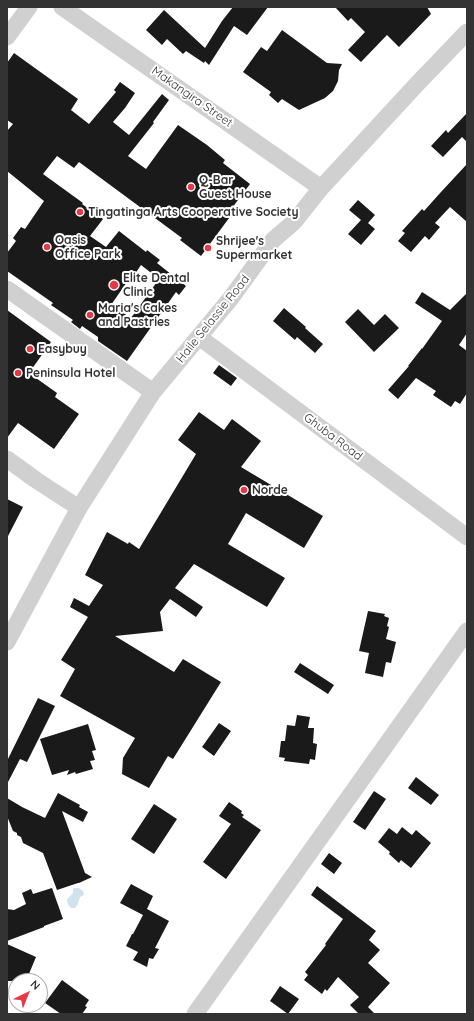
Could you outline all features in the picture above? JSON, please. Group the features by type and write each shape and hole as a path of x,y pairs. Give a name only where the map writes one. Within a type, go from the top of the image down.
{"street":[{"path":"7,37 29,7"},
{"name":"Makangira Street","path":"62,7 321,188"},
{"name":"Haile Selassie Road","path":"7,642 79,508 153,392 231,298 273,240 294,222 321,188 416,84 467,32"},
{"path":"7,289 153,392"},
{"name":"Ghuba Road","path":"199,337 467,537"},
{"path":"7,459 79,508"},
{"path":"195,1014 467,632"}],"water":[{"path":"74,888 79,888 83,891 84,895 80,897 75,908 71,908 67,899 73,893"}],"building":[{"path":"233,7 268,7 247,35 234,26 209,65 205,61 204,63 186,51 183,54 167,39 162,45 146,30 164,10 205,48"},
{"path":"335,7 427,7 431,14 399,47 387,35 361,62 348,50 365,32 351,18 348,21"},
{"path":"282,30 327,63 342,64 339,70 338,81 333,91 325,98 299,110 282,99 278,103 269,95 271,92 243,72 261,47 267,51"},
{"path":"14,53 78,99 71,110 89,124 116,92 114,90 120,82 135,93 113,122 129,135 162,94 169,100 153,122 154,123 128,156 146,169 178,125 207,145 225,160 223,163 250,184 232,208 235,210 201,256 180,240 182,238 79,162 74,168 57,156 43,174 103,219 90,236 106,247 119,231 146,252 147,250 160,260 157,263 186,286 179,295 176,292 127,361 98,341 98,337 82,326 80,329 71,322 73,320 51,305 53,303 7,271 7,253 16,241 13,238 21,227 25,229 44,201 7,171 7,131 13,124 7,120 7,63","holes":["141,265 159,279 131,318 111,305"]},
{"path":"467,113 467,142 462,137 443,157 431,146 446,130 448,133"},
{"path":"467,164 467,222 450,207 435,223 440,227 429,240 425,236 411,252 398,241 405,233 402,231 422,209 424,211"},
{"path":"358,200 375,215 368,223 375,229 361,245 348,234 361,220 349,210"},
{"path":"422,292 450,310 467,293 467,333 459,345 467,351 467,393 460,404 455,401 451,407 433,395 436,391 416,378 398,399 388,390 409,366 442,321 415,303"},
{"path":"284,308 323,344 315,353 297,337 295,340 273,321"},
{"path":"358,309 374,325 385,314 399,328 374,352 345,322"},
{"path":"7,310 51,342 29,373 57,393 55,397 79,414 54,449 18,423 7,438"},
{"path":"219,365 237,378 231,386 213,373"},
{"path":"199,412 224,430 232,419 261,441 241,467 323,516 304,548 246,513 228,544 285,578 267,607 194,564 175,588 203,607 196,617 170,599 160,612 163,631 115,636 174,672 183,659 221,682 173,759 168,756 149,788 122,774 123,758 135,738 60,696 75,669 61,660 88,617 70,607 74,598 89,606 103,585 85,575 107,532 128,544 129,542 139,549 196,454 178,440"},
{"path":"7,499 23,507 7,538"},
{"path":"368,611 385,614 384,616 389,618 387,626 389,627 386,639 396,642 391,663 386,662 383,677 365,673 369,653 359,651"},
{"path":"300,663 334,685 328,694 294,672"},
{"path":"38,698 55,706 27,762 20,759 7,784 7,761"},
{"path":"297,715 310,717 308,728 314,728 313,743 317,744 315,760 310,759 309,764 284,761 285,758 279,757 281,741 285,741 287,725 295,726"},
{"path":"219,723 231,731 214,756 202,747"},
{"path":"88,724 96,750 92,751 95,760 90,761 93,769 67,775 69,770 52,775 40,739"},
{"path":"416,777 439,795 431,805 408,788"},
{"path":"374,791 386,799 365,830 353,822"},
{"path":"58,793 80,805 79,807 88,812 83,822 62,811 85,873 92,877 57,890 43,853 23,843 21,837 13,831 7,816 7,798 45,818"},
{"path":"229,802 242,811 241,813 244,815 242,817 261,830 226,879 203,862 231,824 219,816"},
{"path":"154,804 177,819 154,854 131,839"},
{"path":"402,827 412,835 416,830 431,843 411,868 401,860 399,863 389,854 390,852 378,842 389,828 397,834"},
{"path":"329,853 342,863 334,874 321,864"},
{"path":"131,884 153,896 147,909 169,921 155,948 159,949 153,959 149,958 147,967 133,960 138,952 126,946 143,915 120,903"},
{"path":"317,886 376,931 369,940 380,950 368,963 390,983 368,1007 375,1014 359,1014 350,1005 359,997 338,977 327,991 325,989 322,994 304,980 308,975 305,972 326,945 325,944 343,919 311,895"},
{"path":"52,888 63,919 7,941 7,909 14,910 26,904 22,893 31,889 33,894"},
{"path":"7,944 36,957 29,973 8,973 7,981"},
{"path":"62,980 89,1000 85,1006 87,1007 82,1014 61,1014 48,1005 48,999"},
{"path":"280,986 299,999 288,1014 270,1001"}],"place":[{"name":"Q-Bar Guest House","path":"191,187"},
{"name":"Tingatinga Arts Cooperative Society","path":"80,212"},
{"name":"Oasis Office Park","path":"47,247"},
{"name":"Shrijee's Supermarket","path":"208,248"},
{"name":"Elite Dental Clinic","path":"114,285"},
{"name":"Maria's Cakes and Pastries","path":"90,315"},
{"name":"Easybuy","path":"30,349"},
{"name":"Peninsula Hotel","path":"18,373"},
{"name":"Norde","path":"244,490"}]}
